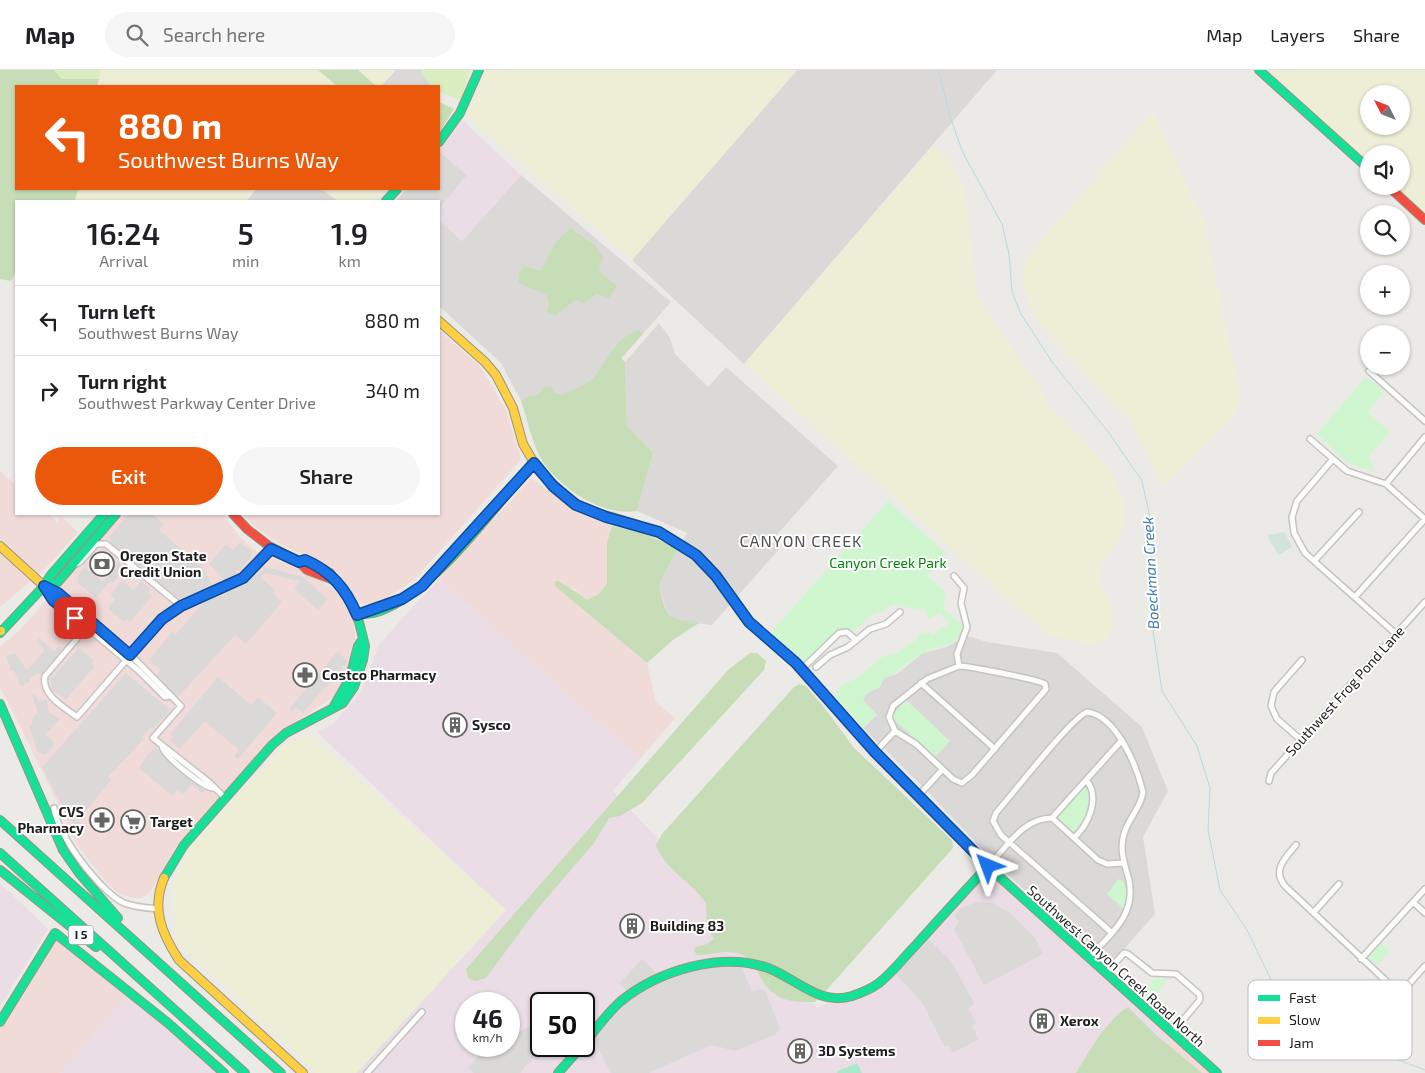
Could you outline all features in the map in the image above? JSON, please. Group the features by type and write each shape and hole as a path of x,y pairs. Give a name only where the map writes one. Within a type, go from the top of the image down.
{"main road":[{"path":"440,141 460,113 479,70"},
{"path":"1259,70 1360,161"},
{"path":"387,200 396,190"},
{"path":"1398,195 1425,220"},
{"name":"Southwest Canyon Creek Road North","path":"440,322 485,362 496,375 509,399 523,444 534,463 553,486 576,505 606,517 659,532 691,551 713,571 749,622 801,670 875,752 988,866 1217,1073"},
{"path":"357,615 376,614 395,606 430,578 534,463"},
{"path":"0,632 44,586 50,576 103,515"},
{"path":"44,586 58,582 115,515"},
{"path":"234,515 248,531 271,549 299,562 305,560 330,573 347,595 357,615 365,646 364,654 359,676 343,703 334,706 320,717 286,733 278,739 169,864 160,888 158,909 166,941 179,960 303,1073"},
{"path":"0,546 44,586"},
{"name":"I 5","path":"0,704 64,850 78,873 145,950"},
{"name":"I 5","path":"0,820 281,1073"},
{"name":"I 5","path":"0,853 245,1073"},
{"path":"595,1030 615,1006 626,997 657,980 701,965 726,962 755,965 780,975 814,996 824,998 847,997 868,990 890,973 988,866"},
{"name":"I 5","path":"0,870 162,999"},
{"path":"0,1022 56,933 168,1023 224,1073"},
{"path":"558,1073 572,1057"}],"street":[{"path":"1373,375 1425,421"},
{"path":"1386,484 1425,437"},
{"path":"1310,439 1350,472 1386,484 1425,519 1355,597"},
{"path":"1333,459 1303,493 1294,509 1292,517 1297,541 1314,561 1396,634"},
{"path":"1314,561 1359,512"},
{"path":"72,566 80,562 99,543 106,544 181,606"},
{"path":"86,628 45,676 44,683 46,691 77,717 162,619 181,606 243,578 271,549"},
{"path":"954,576 964,588 961,603 967,622 958,654 959,666"},
{"path":"44,586 53,600 126,660 165,697 169,696"},
{"path":"44,586 58,593 130,655 181,706 153,738 178,756 225,798"},
{"name":"Southwest Frog Pond Lane","path":"1270,781 1270,774 1425,602"},
{"path":"816,667 830,655 848,647 870,629 886,624 900,612"},
{"path":"801,670 839,633 847,632 856,640"},
{"path":"1301,740 1277,719 1271,706 1272,697 1277,688 1302,660"},
{"path":"959,666 1036,679 1045,684 1044,692 972,775 962,783 942,770 916,744 895,731 888,717 890,709 921,683 934,674 959,666"},
{"path":"921,683 994,749"},
{"path":"1088,958 1112,932 1126,914 1131,902 1122,850 1124,833 1128,822 1141,801 1143,792 1122,740 1097,716 1087,712 1082,714 994,817 994,825 1010,842 1112,932"},
{"path":"875,752 895,731"},
{"path":"1052,818 1122,740"},
{"path":"919,795 942,770"},
{"path":"1074,838 1083,829 1093,802 1094,793 1087,780"},
{"path":"54,808 58,822 73,849 107,891 125,904 158,909"},
{"path":"988,866 1010,842 1032,822 1040,818 1052,818 1103,863 1124,863"},
{"path":"1296,845 1281,864 1280,878 1286,887 1384,980"},
{"path":"1314,912 1339,884"},
{"path":"1361,959 1425,889"},
{"path":"1413,902 1425,913"},
{"path":"1106,973 1124,954 1128,954 1152,973 1176,974 1196,991 1200,998 1199,1002 1172,1032"},
{"path":"1412,981 1425,966"},
{"path":"367,1073 422,1012"}],"shaded area":[{"path":"396,70 423,70 421,72 430,85 382,85"},
{"path":"797,70 997,70 744,364 632,260"},
{"path":"462,120 521,175 462,241 440,221 440,208 467,175 440,152"},
{"path":"440,152 467,175 440,208 440,200 397,200 405,190 440,190"},
{"path":"521,175 671,302 539,452 521,401 501,363 440,307 440,221 462,241"},
{"path":"255,190 323,190 337,200 247,200"},
{"path":"659,323 670,338 675,354 708,387 726,367 838,466 774,538 781,547 712,625 673,620 667,615 659,584 687,533 637,511 653,452 627,426 625,362"},
{"path":"440,331 480,366 507,413 521,460 414,580 377,604 360,604 339,573 309,556 285,547 258,529 244,515 440,515"},
{"path":"0,471 15,484 15,515 49,515 57,522 61,517 78,532 46,568 0,607"},
{"path":"531,478 580,514 612,526 607,542 607,582 599,594 587,601 575,589 568,588 558,581 560,590 647,663 656,702 675,718 640,759 439,579"},
{"path":"120,515 223,515 241,538 257,552 309,573 336,591 348,607 354,624 356,643 346,680 335,696 276,735 175,848 152,889 138,899 119,894 104,880 78,846 0,688 0,646 18,632 70,573 80,566"},
{"path":"128,515 153,515 164,524 159,530 205,570 212,586 187,598 177,597 108,544 111,541 108,538"},
{"path":"240,542 252,552 250,554 252,556 239,571 236,569 236,574 224,580 209,564 226,544 233,550"},
{"path":"118,562 123,566 117,574 119,576 113,583 110,581 96,598 77,582 79,579 77,577 85,567 103,582"},
{"path":"264,568 303,577 328,599 318,610 294,589 300,581 265,573 261,578 275,590 273,594 282,602 246,644 235,635 178,697 155,677 160,670 149,660 172,632 175,635 202,604 248,582"},
{"name":"Xerox","path":"439,579 640,759 613,791 817,1008 838,998 853,999 878,988 982,876 987,874 1172,1039 1138,1073 356,1073 505,910 317,732 332,725 361,692 379,644"},
{"path":"122,580 133,590 141,581 151,589 148,593 152,596 130,622 127,619 124,622 108,608 115,599 110,595"},
{"path":"961,634 987,642 1057,653 1142,727 1168,791 1143,837 1155,914 1109,966 997,865 928,792 863,728 877,715 863,701 865,695 880,686 884,678 897,674 923,653 947,647 959,640"},
{"path":"39,638 54,651 59,646 63,649 40,675 37,673 30,679 30,682 20,686 14,670 11,671 6,656 15,653 27,670 45,650 36,642"},
{"path":"79,648 94,661 91,663 95,666 66,699 52,690 50,679"},
{"path":"338,651 347,662 303,713 296,707 292,712 289,709"},
{"path":"126,673 170,710 153,729 151,727 142,737 144,739 108,777 111,780 78,821 85,827 82,830 69,819 42,767"},
{"path":"218,677 251,705 258,697 277,713 238,759 234,756 239,750 205,721 180,749 170,741 173,737 170,734"},
{"path":"35,694 39,701 47,699 49,713 60,719 46,734 53,741 53,746 48,753 43,755 37,751 29,726 32,725 33,717 38,713 32,695"},
{"path":"155,748 205,791 202,793 192,784 183,794 178,790 172,796 139,768 148,754"},
{"path":"0,883 48,929 0,1006"},
{"path":"976,902 992,903 1010,913 1035,938 1043,954 984,985 954,929 959,922 954,916 960,909"},
{"path":"59,940 126,997 60,1073 0,1073 0,1026 53,941"},
{"path":"929,940 951,961 974,1003 968,1009 976,1023 972,1026 979,1039 953,1053 949,1045 945,1047 921,1001 896,974"},
{"path":"642,959 662,978 678,972 740,962 752,992 759,989 765,991 780,1028 776,1034 736,1051 711,1045 649,1073 611,1073 595,1043 595,1031 630,994 619,984"},
{"path":"126,997 160,1021 219,1073 60,1073"},
{"path":"530,1026 530,1057 533,1057 520,1073 474,1073 468,1068 478,1057 520,1057 520,1031"},
{"path":"1172,1039 1210,1073 1138,1073"}],"green space":[{"path":"0,70 54,70 62,79 99,79 97,85 15,85 15,190 78,190 75,200 15,200 15,274 11,281 0,279"},
{"path":"54,70 101,70 99,79 62,79"},
{"path":"101,70 318,70 336,85 97,85"},
{"path":"318,70 358,70 375,85 336,85"},
{"path":"358,70 396,70 382,85 375,85"},
{"path":"423,70 470,70 461,100 440,92 440,85 430,85 421,72"},
{"path":"485,70 797,70 632,260 466,116 481,85"},
{"path":"1269,70 1425,70 1425,214 1405,195 1410,195 1410,145 1360,145 1360,154"},
{"path":"440,102 454,109 440,131"},
{"path":"1153,112 1204,223 1240,393 1234,416 1163,487 1131,422 1038,323 1024,289 1023,274 1027,257"},
{"path":"934,145 947,157 964,189 978,299 1041,390 1051,411 1068,423 1111,472 1124,503 1122,532 1114,547 1100,565 1100,582 1111,605 1112,627 1106,640 1093,645 1047,634 744,364"},
{"path":"78,190 255,190 247,200 75,200"},
{"path":"323,190 384,190 375,200 337,200"},
{"path":"570,228 595,245 603,257 599,268 602,274 617,286 609,298 596,294 585,303 575,300 556,315 547,312 549,302 546,295 519,283 518,275 524,266 540,271 556,242"},
{"path":"638,330 643,334 621,358 625,362 627,426 653,452 637,511 624,512 611,510 584,499 551,472 536,448 521,401 529,396 538,395 545,386 551,387 555,393 562,395 578,388 593,378 617,344"},
{"path":"1365,378 1369,379 1384,392 1367,412 1390,432 1369,456 1374,472 1348,463 1317,434"},
{"name":"Canyon Creek Park","path":"888,501 947,554 927,576 946,593 944,609 964,627 951,644 919,656 895,673 884,678 880,687 865,695 863,701 877,715 863,728 834,695 837,694 838,687 857,678 882,657 897,653 917,639 918,634 929,632 933,636 941,627 948,627 949,623 940,613 929,619 923,607 919,610 893,604 883,611 871,615 855,630 839,629 804,661 775,636 773,630"},
{"path":"612,526 643,533 678,549 659,584 664,604 668,614 673,617 679,620 699,623 673,640 647,663 555,586 555,581 558,581 587,600 599,594 607,583 607,542"},
{"path":"1285,532 1292,547 1279,555 1270,542 1268,535"},
{"path":"750,653 757,653 766,661 764,670 642,803 620,816 609,818 594,843 534,913 486,978 475,981 468,978 466,969 728,670"},
{"path":"800,684 806,686 823,706 854,748 952,840 953,848 815,1002 781,998 769,989 747,959 738,953 726,952 697,955 694,951 695,947 707,944 714,939 707,926 706,903 665,861 656,845 662,834 794,687"},
{"path":"906,700 950,741 935,757 891,717"},
{"path":"309,734 506,910 356,1073 316,1073 177,942 171,887 191,846 283,746"},
{"path":"1084,788 1092,792 1087,815 1078,833 1066,829 1058,817"},
{"path":"1119,879 1124,882 1128,897 1125,910 1107,894"},
{"path":"1381,943 1390,951 1377,965 1370,956"},
{"path":"1170,978 1149,1001 1142,995 1154,979"},
{"path":"1128,1007 1156,1035 1202,1073 1076,1073 1106,1027"},
{"path":"857,1063 862,1073 837,1073 838,1071"}],"waterway":[{"name":"Boeckman Creek","path":"939,70 949,114 963,153 1002,224 1009,254 1012,292 1021,314 1052,362 1109,433 1142,481 1152,527 1150,610 1162,691 1197,746 1210,788 1208,830 1220,890 1247,930 1271,980"},
{"name":"Boeckman Creek","path":"1398,1060 1425,1070"}],"traffic: fast":[{"path":"440,141 460,113 479,70"},
{"path":"1259,70 1360,161"},
{"path":"387,200 396,190"},
{"path":"357,615 380,611 401,601 422,586 482,524 533,463"},
{"path":"0,633 44,586 50,576 103,515"},
{"path":"44,586 58,582 115,515"},
{"path":"164,878 184,845 272,745 286,733 343,703 354,687 363,660 365,646 359,622 347,595 330,573 305,560 299,562"},
{"path":"357,615 393,602"},
{"path":"334,706 350,678 358,646 362,640"},
{"path":"0,704 63,850 79,873 118,918"},
{"path":"891,769 993,871 1217,1073"},
{"path":"0,820 281,1073"},
{"path":"0,853 245,1073"},
{"path":"595,1030 621,1001 636,990 671,973 711,963 750,963 768,968 809,990 829,997 840,998 866,991 889,974 988,866"},
{"path":"0,870 96,947"},
{"path":"0,1022 55,933 168,1023 224,1073"},
{"path":"558,1073 572,1057"}],"traffic: slow":[{"path":"440,322 485,362 496,375 513,408 523,444 539,471 572,502 601,514"},
{"path":"0,546 44,586"},
{"path":"707,565 749,622 795,663 891,769"},
{"path":"164,878 158,900 160,921 163,931 179,960 303,1073"}],"traffic: jam":[{"path":"1398,195 1425,220"},
{"path":"601,514 658,532 684,546 707,565"},
{"path":"234,515 247,529 269,546 299,562 307,570 334,580"}],"place":[{"name":"Oregon State Credit Union","path":"102,564"},
{"name":"Costco Pharmacy","path":"305,675"},
{"name":"Sysco","path":"455,725"},
{"name":"CVS Pharmacy","path":"102,820"},
{"name":"Target","path":"133,822"},
{"name":"Building 83","path":"632,926"},
{"name":"Xerox","path":"1042,1021"},
{"name":"3D Systems","path":"800,1051"}],"district":[{"name":"CANYON CREEK","path":"801,541"}],"route":[{"path":"75,618 53,600 44,586 58,593 130,655 162,619 181,606 243,578 271,549 299,562 305,560 330,573 347,595 357,615 402,599 422,586 534,463 553,486 576,505 611,519 645,526 676,541 696,555 716,576 749,622 796,663 875,752 925,800 988,866"}]}
